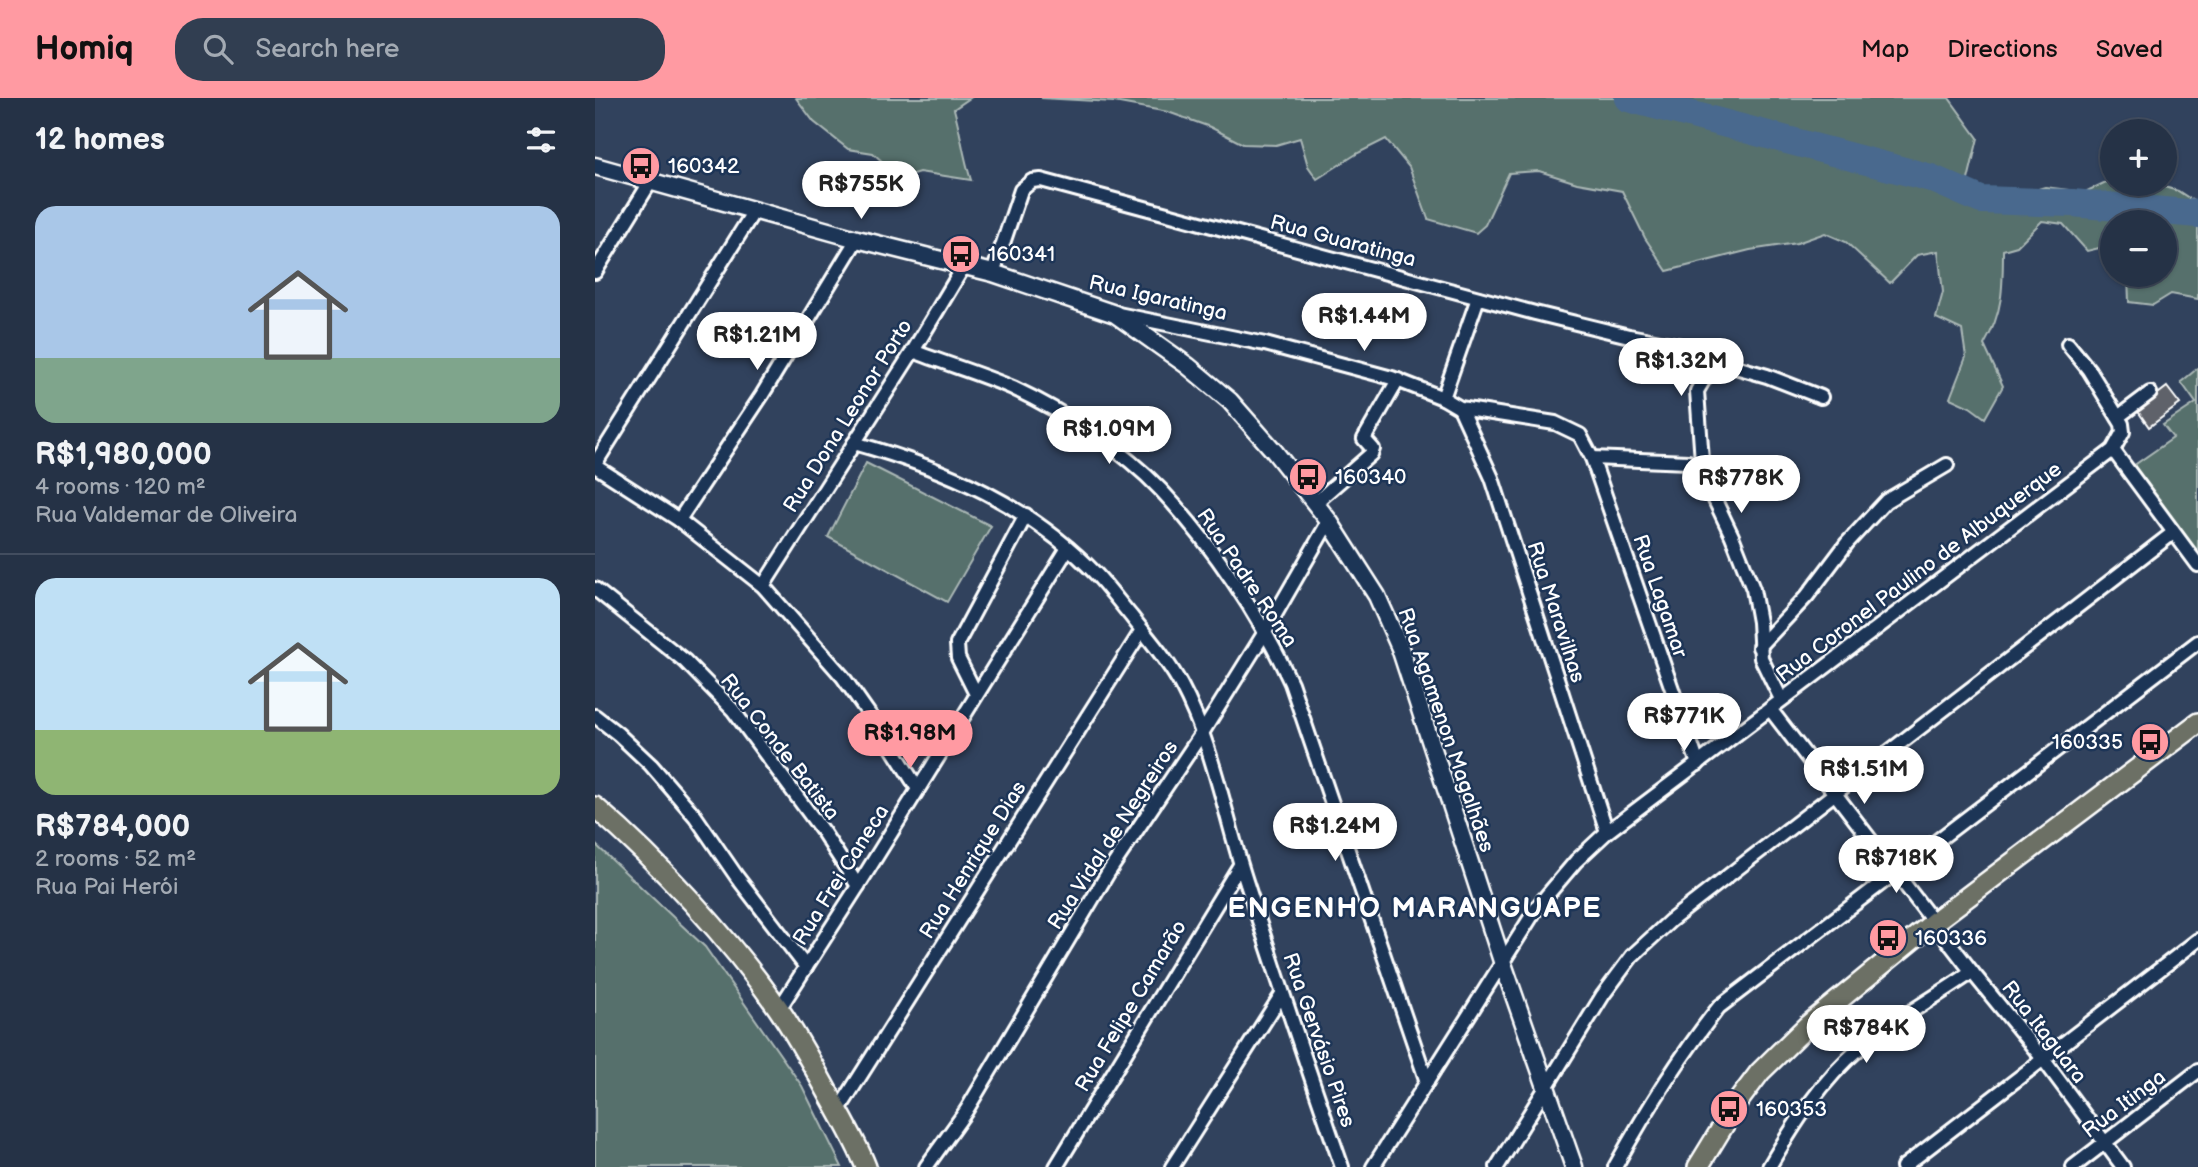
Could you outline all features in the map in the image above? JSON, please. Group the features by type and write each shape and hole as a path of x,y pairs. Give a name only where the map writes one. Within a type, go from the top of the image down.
{"main road":[{"path":"1698,1167 1739,1100 1782,1048 1934,922 2198,723"},
{"path":"595,807 628,835 746,965 779,1009 838,1111 866,1167"}],"street":[{"name":"Rua Igaratinga","path":"595,166 857,239 993,273 1115,314 1265,344 1398,380 1443,398 1460,408 1555,423 1575,432 1584,442"},
{"name":"Rua Guaratinga","path":"993,273 1021,190 1032,181 1041,180 1478,298 1629,336 1687,347 1821,397"},
{"path":"595,272 651,181"},
{"path":"754,211 595,465 679,520 763,586 843,677 918,789"},
{"path":"679,520 762,395 857,239"},
{"name":"Rua Dona Leonor Porto","path":"763,586 964,266"},
{"path":"1443,398 1478,298"},
{"name":"Rua Agamenon Magalhães","path":"1115,314 1188,366 1230,401 1274,451 1329,521 1377,596 1400,648 1502,961 1574,1167"},
{"path":"2068,344 2089,370 2118,417 2123,432 2113,450 2198,565"},
{"name":"Rua Padre Roma","path":"913,351 1013,388 1115,449 1160,489 1196,533 1265,632 1291,683 1427,1082"},
{"path":"1732,366 1718,368 1707,374 1697,391 1703,475 1732,536 1752,589 1759,622 1759,647 1765,669 1781,699"},
{"path":"1315,503 1371,454 1373,449 1364,439 1398,380"},
{"path":"2118,417 2150,393"},
{"name":"Rua Maravilhas","path":"1460,408 1492,478 1607,832"},
{"name":"Rua Lagamar","path":"1584,442 1698,764"},
{"name":"Rua Gervásio Pires","path":"854,443 943,473 986,491 1026,515 1099,577 1142,630 1180,684 1202,733 1240,864 1342,1167"},
{"name":"Rua Coronel Paulino de Albuquerque","path":"1373,1167 1538,906 1576,861 1607,832 2113,450"},
{"path":"1591,458 1688,462 1703,475"},
{"path":"1759,647 1807,596 1847,543 1886,501 1947,465"},
{"path":"977,694 958,658 957,644 1026,515"},
{"name":"Rua Vidal de Negreiros","path":"926,1167 965,1111 1108,873 1202,733 1265,632 1329,521"},
{"path":"1497,1167 1603,995 1632,956 1670,922 2173,533"},
{"name":"Rua Frei Caneca","path":"779,1009 1068,548"},
{"name":"Rua Conde Batista","path":"595,589 685,661 733,710 823,832 858,886"},
{"name":"Rua Henrique Dias","path":"838,1111 1142,630"},
{"path":"1615,1167 1643,1116 1692,1040 1719,1007 2198,642"},
{"name":"Rua Itaguara","path":"1770,709 1972,972 2043,1059 2123,1167"},
{"path":"595,716 618,733 651,765 695,816 737,877 806,967"},
{"name":"Rua Felipe Camarão","path":"1056,1167 1240,864"},
{"path":"1903,1167 2198,940"},
{"path":"1769,1167 1794,1125 1840,1067 1861,1047 1972,972"},
{"path":"1172,1167 1282,994"},
{"name":"Rua Itinga","path":"2073,1167 2198,1071"}],"green space":[{"path":"796,98 970,98 954,109 971,180 919,172 900,178 873,153 848,149 814,122"},
{"path":"1041,98 1949,98 1978,138 1967,184 2014,196 2045,187 2085,192 2100,185 2100,196 2177,196 2177,191 2198,204 2198,299 2171,294 2153,305 2129,302 2128,287 2177,287 2177,210 2100,210 2100,248 2087,251 2063,224 2042,221 2017,246 2003,250 2001,299 1995,322 1984,345 2003,386 1985,418 1970,407 1950,398 1966,357 1962,330 1936,318 1943,292 1938,251 1917,255 1890,283 1846,242 1825,233 1797,243 1750,250 1667,271 1645,238 1622,191 1577,183 1539,171 1509,173 1485,225 1476,233 1428,219 1409,167 1386,139 1317,179 1308,166 1300,138 1276,145 1243,144 1210,127 1168,112 1114,102"},
{"path":"2198,368 2198,553 2133,466 2173,438 2163,425 2196,403 2181,382"},
{"path":"866,463 991,526 947,602 828,537"},
{"path":"595,844 705,947 802,1086 842,1167 595,1167"}],"building":[{"path":"2167,387 2180,404 2149,427 2137,410"}],"waterway":[{"path":"1628,98 1931,178 1981,200 2072,203 2198,214"}],"place":[{"name":"160342","path":"641,166"},
{"name":"160341","path":"961,254"},
{"name":"160340","path":"1308,477"},
{"name":"160335","path":"2150,742"},
{"name":"160336","path":"1888,938"},
{"name":"160353","path":"1729,1109"}],"district":[{"name":"ENGENHO MARANGUAPE","path":"1415,908"}]}
